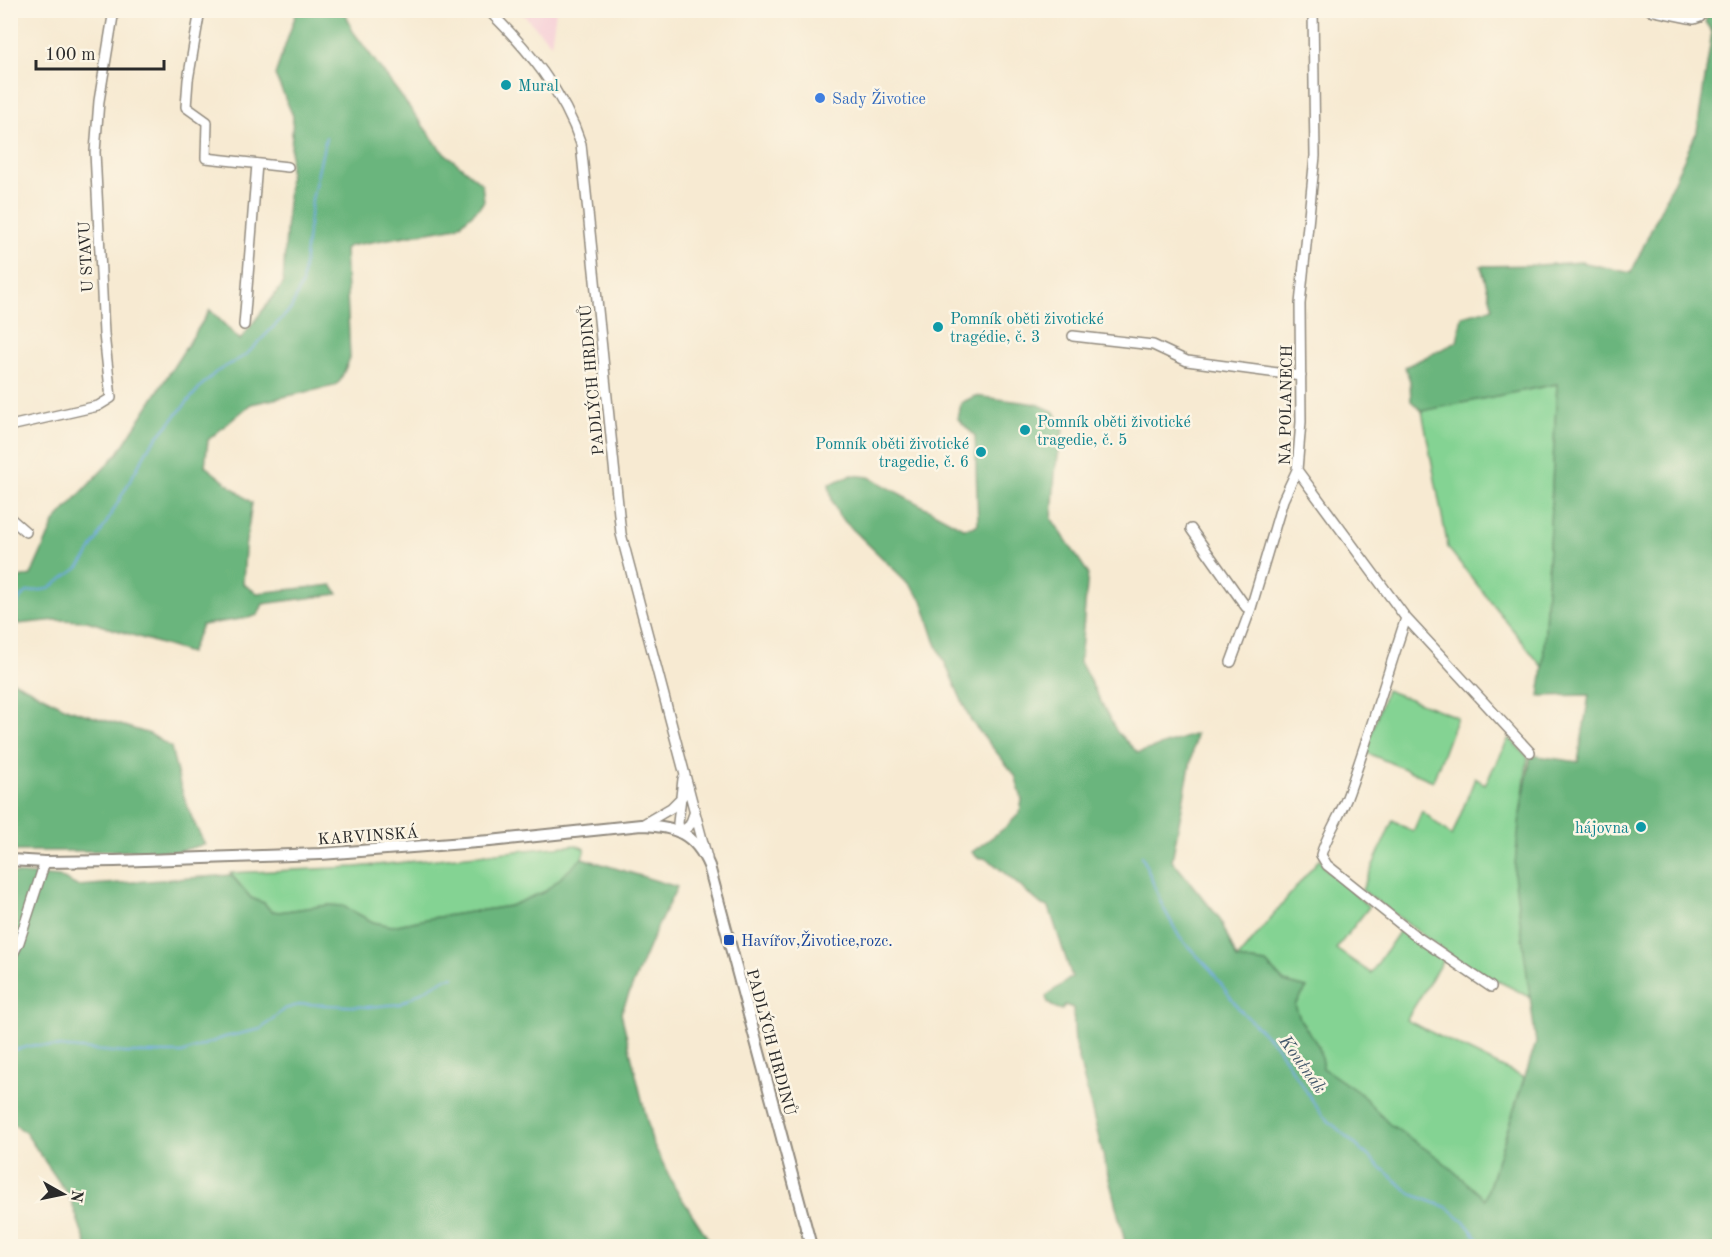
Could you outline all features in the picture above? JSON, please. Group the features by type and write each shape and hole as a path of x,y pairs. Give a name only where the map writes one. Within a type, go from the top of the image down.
{"main road":[{"name":"KARVINSKÁ","path":"10,860 45,862 321,854 641,825 660,826 680,833 700,846 709,866"},
{"name":"PADLÝCH HRDINŮ","path":"709,866 811,1246"}],"street":[{"name":"U STAVU","path":"10,426 98,406 111,398 104,334 95,152 99,101 114,10"},
{"path":"200,10 188,80 186,107 207,122 206,158 288,167"},
{"name":"PADLÝCH HRDINŮ","path":"488,10 551,84 567,108 581,144 621,534 709,866"},
{"name":"NA POLANECH","path":"1313,10 1315,156 1300,304 1301,422 1297,470 1406,618 1530,752"},
{"path":"1650,10 1694,19 1700,17 1705,10"},
{"path":"244,325 257,164"},
{"path":"1073,336 1153,345 1187,361 1301,376"},
{"path":"1231,662 1251,608 1282,500 1297,470"},
{"path":"10,518 26,532"},
{"path":"1191,529 1246,607 1251,608"},
{"path":"1406,618 1348,795 1321,855 1327,865 1413,934 1491,987"},
{"name":"PADLÝCH HRDINŮ","path":"680,833 678,823 683,771"},
{"path":"641,825 671,808 682,797"},
{"path":"680,833 690,825 695,811"},
{"path":"10,960 19,942 45,862"}],"shaded area":[{"path":"520,11 556,11 551,44"}],"green space":[{"path":"297,11 345,11 352,30 441,150 482,184 484,201 457,227 349,246 345,249 350,358 340,381 334,386 251,404 208,440 205,466 252,503 245,548 243,584 257,593 332,585 338,594 263,604 258,615 202,625 190,653 87,621 57,620 18,624 11,608 11,580 31,575 55,521 118,453 210,310 240,340 283,284 293,116 275,75"},
{"path":"1710,11 1719,11 1719,1246 1126,1246 1075,1044 1073,1008 1065,1005 1062,1010 1051,1006 1046,996 1072,977 1049,907 1042,905 988,859 977,857 972,852 1006,827 1020,813 1022,799 1015,775 971,721 935,641 922,600 905,580 839,516 832,500 829,484 852,475 869,477 963,528 973,527 978,524 975,436 958,419 961,403 975,396 1037,404 1053,411 1064,425 1055,472 1052,519 1088,573 1080,662 1117,732 1138,753 1196,734 1172,860 1220,919 1237,959 1266,963 1284,982 1307,988 1295,1005 1301,1021 1319,1047 1323,1068 1361,1094 1388,1123 1440,1159 1485,1199 1536,1043 1514,874 1520,815 1531,755 1578,762 1589,695 1539,696 1543,668 1557,384 1422,411 1411,401 1410,381 1405,367 1457,342 1462,316 1493,308 1481,266 1581,262 1631,273 1697,131 1712,32 1705,22"},
{"path":"1557,384 1543,668 1448,548 1422,411"},
{"path":"11,680 68,709 150,734 171,747 184,797 205,844 180,851 11,851"},
{"path":"1386,690 1457,717 1433,781 1365,752"},
{"path":"1509,738 1528,757 1520,815 1536,1000 1458,961 1362,890 1393,820 1413,832 1422,811 1452,836 1475,778 1485,784"},
{"path":"576,845 585,849 581,860 546,891 510,906 392,926 373,922 343,906 328,905 279,912 271,911 264,903 251,898 230,873 356,867"},
{"path":"582,858 677,887 655,932 621,1013 652,1141 675,1188 713,1246 87,1246 70,1198 25,1132 11,1122 11,873 60,877 77,886 231,875 251,898 264,903 271,911 279,912 328,905 343,906 373,922 392,926 510,906 546,891"},
{"path":"1320,858 1325,868 1369,907 1336,949 1371,973 1401,929 1443,960 1406,1020 1524,1078 1485,1199 1440,1159 1388,1123 1361,1094 1323,1068 1319,1047 1301,1021 1295,1005 1307,988 1284,982 1266,963 1237,959"}],"waterway":[{"path":"10,619 21,597 27,592 48,589 78,568 87,557 149,447 201,386 216,372 246,355 291,309 302,283 312,199 326,137"},
{"name":"Koutnák","path":"1142,856 1163,907 1180,938 1211,970 1239,1009 1275,1044 1322,1115 1411,1194 1446,1207 1463,1220 1484,1246"},
{"path":"10,1051 35,1045 126,1053 182,1053 225,1037 261,1029 284,1009 305,1004 368,1007 400,1004 446,978 454,977"}],"place":[{"name":"Mural","path":"506,85"},
{"name":"Sady Životice","path":"820,98"},
{"name":"Pomník oběti životické tragédie, č. 3","path":"938,327"},
{"name":"Pomník oběti životické tragedie, č. 5","path":"1025,430"},
{"name":"Pomník oběti životické tragedie, č. 6","path":"981,452"},
{"name":"hájovna","path":"1641,827"},
{"name":"Havířov,Životice,rozc.","path":"729,940"}]}
